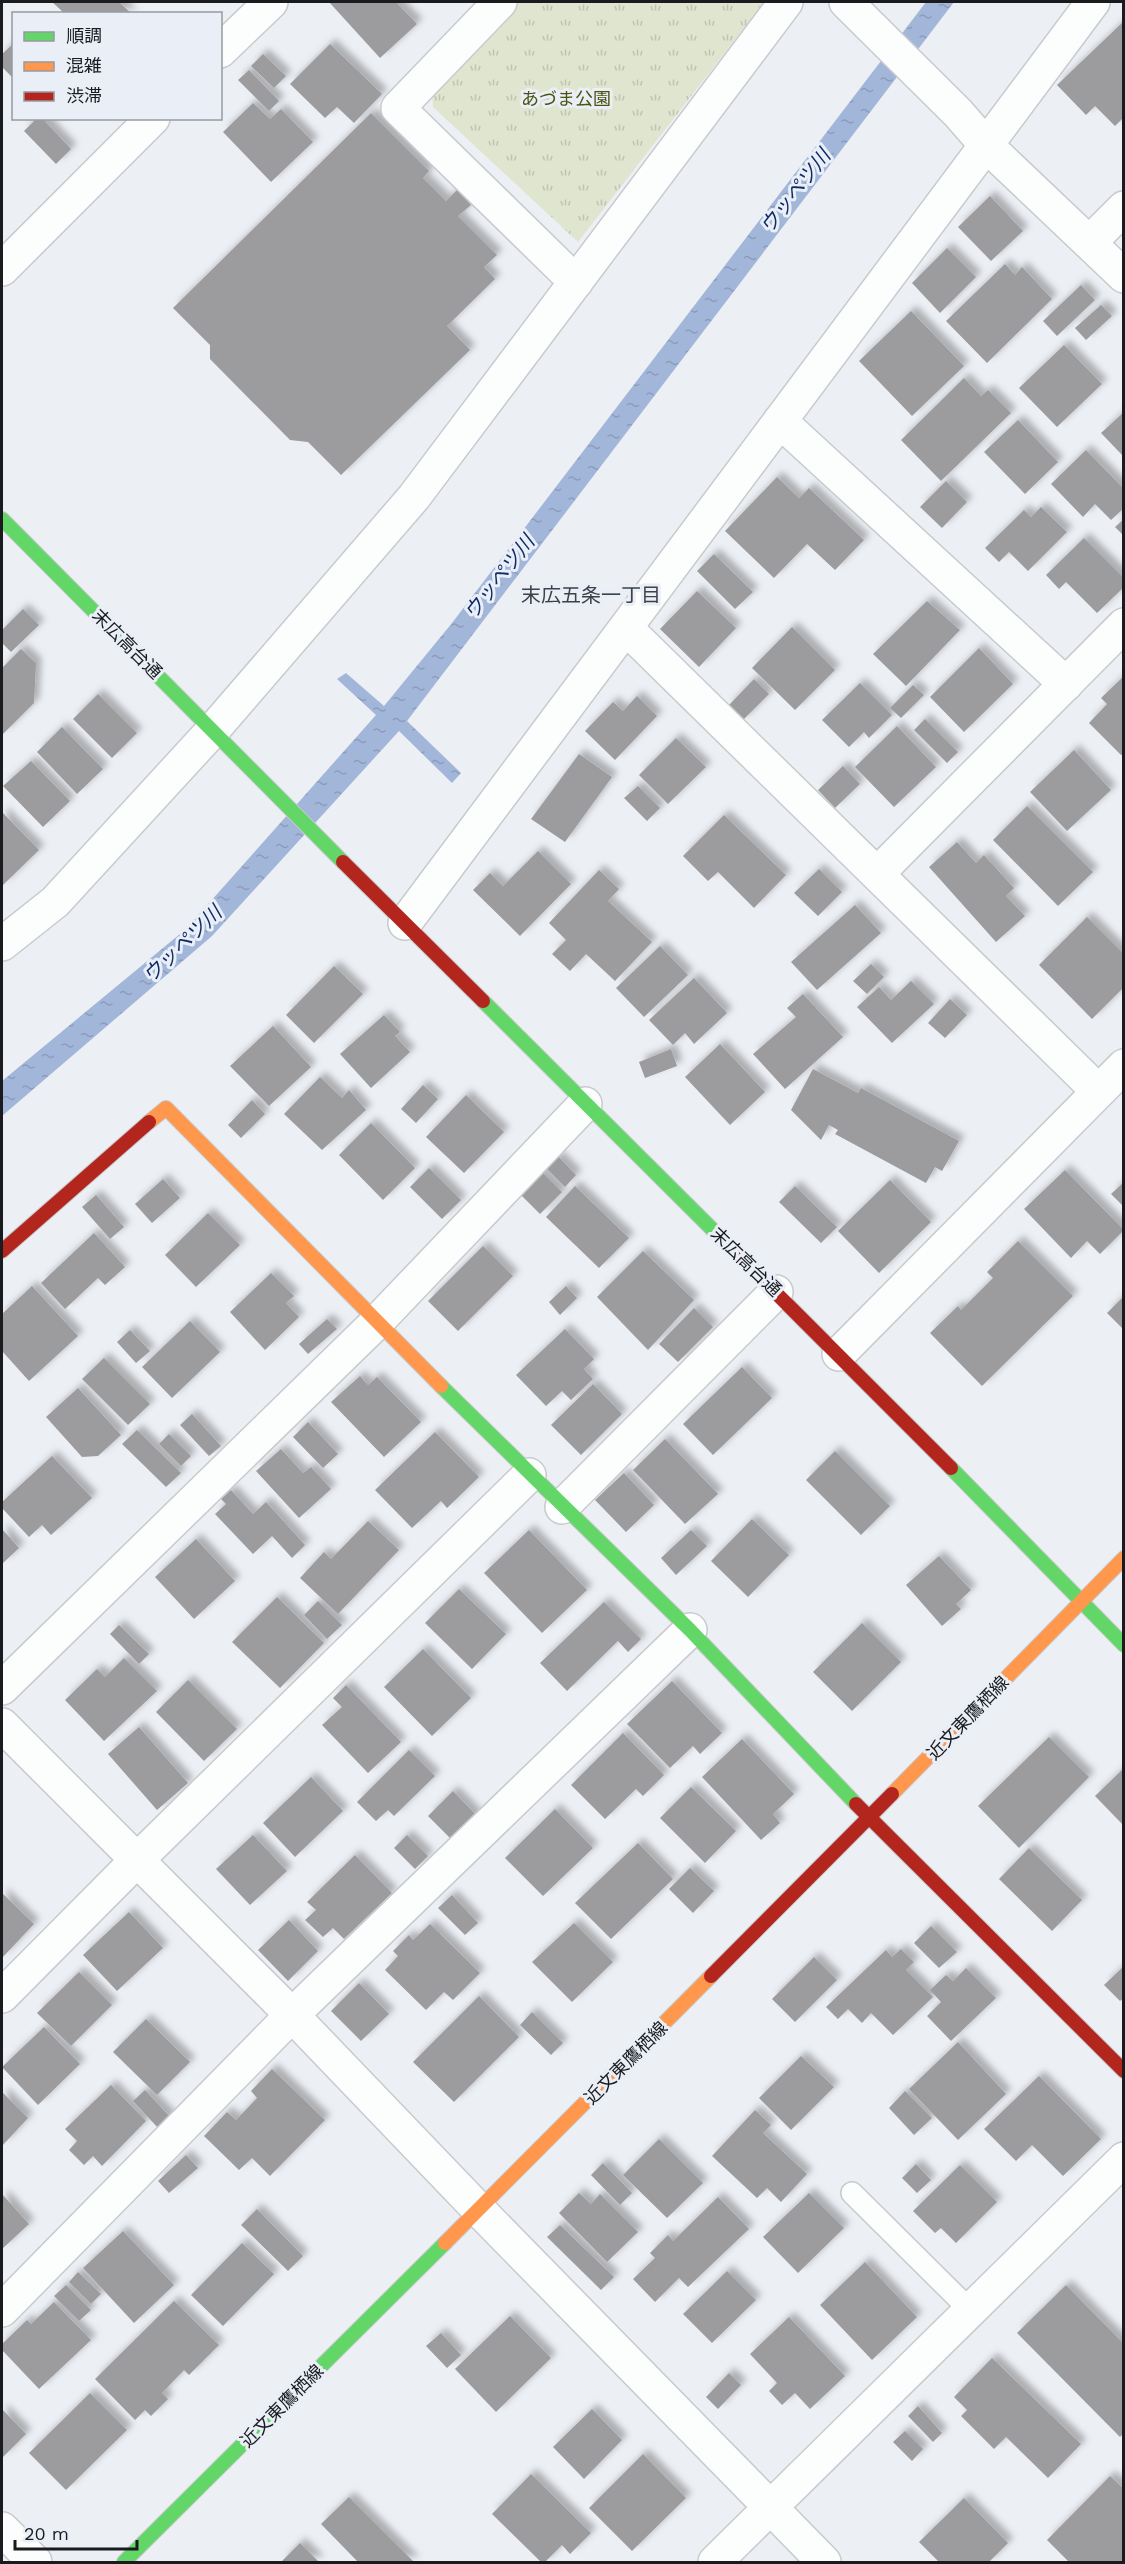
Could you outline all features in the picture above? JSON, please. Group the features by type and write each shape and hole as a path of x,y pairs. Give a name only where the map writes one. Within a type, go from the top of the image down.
{"street":[{"path":"222,49 271,2"},
{"path":"500,2 398,108 576,282"},
{"path":"2,944 55,902 213,730 414,497 786,2"},
{"path":"846,2 985,144 1124,276"},
{"path":"405,923 1093,2"},
{"path":"2,269 151,120"},
{"path":"1090,242 1124,208"},
{"path":"780,421 1066,684"},
{"name":"末広高台通","path":"2,519 585,1104 839,1354 1124,1645"},
{"path":"877,874 1124,626"},
{"path":"626,628 1098,1091"},
{"path":"839,1354 1124,1066"},
{"path":"2,1688 376,1323 585,1104"},
{"path":"2,1251 166,1108 376,1323 690,1630 869,1818 1124,2071"},
{"path":"562,1507 777,1292"},
{"path":"2,1996 136,1860 529,1475"},
{"name":"近文東鷹栖線","path":"124,2562 480,2211 1124,1558"},
{"path":"2,2310 292,2015 690,1630"},
{"path":"2,1725 292,2015 480,2211 824,2562"},
{"path":"715,2562 1124,2159"},
{"path":"2,2529 35,2562"}],"lane":[{"path":"852,2193 970,2310"}],"green space":[{"name":"あづま公園","path":"520,2 764,2 578,242 433,107 432,88"}],"water":[{"name":"ウッペツ川","path":"926,2 954,2 407,721 461,773 452,783 399,731 212,936 2,1116 2,1081 186,929 376,715 337,679 346,673 384,706 452,623"}],"building":[{"path":"52,2 119,2 130,12 63,12"},
{"path":"329,2 396,2 417,24 380,58"},
{"path":"1124,21 1124,120 1122,119 1115,126 1095,106 1086,115 1057,85"},
{"path":"330,44 382,94 354,123 337,107 325,118 290,84"},
{"path":"12,45 12,77 2,67 2,54"},
{"path":"263,54 286,76 274,88 251,66"},
{"path":"249,70 279,101 269,111 238,80"},
{"path":"253,103 270,119 281,109 313,142 271,182 223,132"},
{"path":"371,113 429,171 423,178 446,201 457,190 471,205 458,216 497,255 484,267 495,279 447,326 470,350 341,475 308,442 290,440 210,359 210,345 173,308"},
{"path":"35,120 44,120 71,149 56,164 24,131"},
{"path":"990,196 1023,231 991,261 958,227"},
{"path":"947,248 976,277 940,313 912,283"},
{"path":"1005,264 1015,275 1022,267 1052,299 987,363 946,321"},
{"path":"1081,285 1095,300 1057,336 1043,321"},
{"path":"1101,305 1112,316 1086,340 1075,328"},
{"path":"911,311 964,366 912,416 859,361"},
{"path":"1064,345 1102,384 1057,427 1019,388"},
{"path":"964,378 981,396 988,390 1011,413 941,481 901,440"},
{"path":"1124,412 1124,457 1101,433"},
{"path":"1018,420 1058,462 1025,494 984,452"},
{"path":"1086,450 1124,489 1124,508 1111,520 1095,504 1083,517 1051,484"},
{"path":"777,477 799,498 809,488 864,540 835,570 807,544 774,578 725,531"},
{"path":"946,481 967,502 942,528 920,507"},
{"path":"1041,507 1067,532 1028,571 1009,552 999,562 985,548 1024,510 1031,517"},
{"path":"1124,519 1124,536 1115,527"},
{"path":"1084,538 1124,578 1124,587 1097,613 1066,582 1059,589 1046,575"},
{"path":"714,554 753,592 735,609 697,571"},
{"path":"697,591 736,628 699,667 660,629"},
{"path":"927,601 960,630 906,686 873,654"},
{"path":"23,609 39,625 11,652 2,643 2,630"},
{"path":"792,627 835,670 795,710 752,668"},
{"path":"979,648 1013,684 964,732 930,697"},
{"path":"21,649 36,663 34,703 2,735 2,668"},
{"path":"1124,676 1124,753 1121,755 1089,723 1107,704 1101,698"},
{"path":"754,679 769,694 742,721 728,706"},
{"path":"860,683 892,715 869,738 864,732 849,747 822,720"},
{"path":"913,685 924,695 901,718 890,708"},
{"path":"98,694 137,733 112,758 73,719"},
{"path":"637,696 657,716 615,760 585,731 613,702 623,711"},
{"path":"925,719 958,752 947,763 914,730"},
{"path":"897,726 936,767 894,807 855,767"},
{"path":"62,727 103,769 77,794 37,752"},
{"path":"676,738 706,767 668,804 639,775"},
{"path":"1074,750 1111,790 1067,831 1030,792"},
{"path":"579,754 612,777 565,842 531,819"},
{"path":"31,761 70,801 43,827 3,786"},
{"path":"843,766 860,784 835,808 818,790"},
{"path":"638,786 660,808 647,821 624,798"},
{"path":"1027,806 1093,872 1058,906 993,840"},
{"path":"2,812 39,850 2,886"},
{"path":"724,815 786,875 754,908 718,872 708,881 683,856"},
{"path":"957,842 976,863 984,855 1014,888 1006,896 1025,916 996,942 929,867"},
{"path":"538,851 571,884 520,936 473,890 490,873 503,886"},
{"path":"819,869 842,892 818,916 794,893"},
{"path":"599,870 619,889 608,901 652,942 615,981 586,954 570,971 552,954 566,940 549,923"},
{"path":"855,905 881,933 817,990 791,962"},
{"path":"1087,917 1124,954 1124,987 1092,1019 1039,965"},
{"path":"660,946 688,975 644,1017 616,988"},
{"path":"871,964 884,977 867,994 853,981"},
{"path":"334,966 363,994 314,1043 286,1015"},
{"path":"694,978 727,1013 694,1044 685,1033 673,1045 649,1020"},
{"path":"911,981 934,1004 892,1043 857,1007 879,987 891,1000"},
{"path":"803,994 843,1037 785,1089 753,1054 796,1017 787,1008"},
{"path":"950,999 967,1015 945,1038 928,1023"},
{"path":"384,1015 400,1032 395,1036 410,1052 371,1088 340,1054"},
{"path":"273,1026 311,1067 269,1106 230,1066"},
{"path":"720,1044 765,1092 730,1125 685,1077"},
{"path":"671,1049 677,1066 645,1078 639,1062"},
{"path":"813,1069 858,1093 861,1088 959,1141 942,1171 935,1167 926,1183 835,1134 838,1130 829,1125 821,1140 791,1110"},
{"path":"320,1077 342,1098 349,1090 366,1110 322,1150 284,1114"},
{"path":"423,1085 438,1099 416,1123 401,1109"},
{"path":"466,1095 504,1132 464,1173 426,1137"},
{"path":"252,1100 265,1114 241,1138 228,1125"},
{"path":"371,1123 415,1168 383,1200 339,1155"},
{"path":"558,1156 576,1175 565,1187 546,1168"},
{"path":"429,1168 461,1200 442,1219 410,1187"},
{"path":"1065,1170 1124,1230 1100,1254 1087,1241 1071,1258 1024,1209"},
{"path":"541,1171 562,1192 540,1214 519,1193"},
{"path":"163,1179 180,1198 152,1223 135,1204"},
{"path":"890,1180 931,1222 879,1273 838,1231"},
{"path":"1124,1182 1124,1207 1111,1194"},
{"path":"575,1186 629,1238 599,1268 546,1217"},
{"path":"795,1186 837,1227 821,1243 779,1202"},
{"path":"96,1195 124,1227 110,1239 82,1207"},
{"path":"208,1213 240,1245 196,1287 165,1255"},
{"path":"94,1233 125,1267 105,1285 98,1278 65,1309 41,1283"},
{"path":"1018,1241 1073,1296 982,1386 930,1333 958,1306 961,1310 993,1278 987,1272"},
{"path":"483,1246 513,1276 458,1331 428,1301"},
{"path":"643,1251 694,1300 648,1350 597,1297"},
{"path":"271,1273 294,1296 286,1303 299,1317 265,1350 230,1312"},
{"path":"32,1286 78,1336 29,1381 2,1351 2,1314"},
{"path":"566,1286 577,1298 560,1315 549,1302"},
{"path":"1124,1296 1124,1330 1107,1313"},
{"path":"694,1308 713,1327 678,1362 659,1344"},
{"path":"327,1319 337,1329 308,1354 299,1344"},
{"path":"190,1321 220,1352 172,1398 142,1367"},
{"path":"565,1329 594,1359 584,1369 593,1379 571,1400 562,1391 546,1406 516,1375"},
{"path":"130,1330 150,1351 136,1363 117,1342"},
{"path":"104,1358 150,1404 128,1425 82,1379"},
{"path":"742,1367 772,1398 713,1455 683,1424"},
{"path":"360,1376 368,1385 377,1377 421,1422 384,1457 331,1402"},
{"path":"593,1384 622,1414 581,1455 551,1425"},
{"path":"78,1388 121,1435 98,1456 82,1457 46,1417"},
{"path":"192,1414 221,1446 209,1456 180,1425"},
{"path":"308,1422 338,1454 323,1468 293,1437"},
{"path":"137,1430 181,1473 166,1487 122,1444"},
{"path":"435,1432 479,1477 447,1508 441,1501 412,1528 375,1490"},
{"path":"169,1434 191,1456 181,1466 159,1444"},
{"path":"665,1439 718,1494 685,1524 633,1470"},
{"path":"281,1449 303,1473 311,1467 331,1489 299,1518 256,1471"},
{"path":"835,1451 890,1506 861,1535 806,1480"},
{"path":"52,1456 92,1498 51,1535 42,1525 29,1537 2,1508 2,1502"},
{"path":"624,1473 654,1505 626,1532 595,1500"},
{"path":"231,1490 253,1514 266,1502 305,1545 292,1558 272,1536 253,1554 215,1514 226,1504 221,1499"},
{"path":"752,1519 789,1555 748,1597 711,1561"},
{"path":"368,1521 399,1550 338,1614 300,1578 324,1552 331,1559"},
{"path":"2,1529 19,1548 2,1564"},
{"path":"529,1530 587,1590 542,1633 484,1573"},
{"path":"691,1530 707,1546 676,1575 661,1558"},
{"path":"196,1539 235,1581 194,1619 155,1577"},
{"path":"939,1556 971,1590 956,1604 961,1609 942,1626 906,1585"},
{"path":"459,1589 506,1634 472,1669 425,1623"},
{"path":"277,1597 324,1643 280,1688 232,1642"},
{"path":"318,1601 342,1625 327,1639 304,1615"},
{"path":"604,1602 641,1639 628,1652 618,1641 567,1691 540,1663"},
{"path":"862,1623 901,1662 852,1711 813,1672"},
{"path":"119,1625 149,1654 139,1664 110,1634"},
{"path":"423,1649 471,1698 432,1736 384,1687"},
{"path":"124,1658 157,1691 104,1741 65,1700 97,1669 105,1677"},
{"path":"188,1680 237,1729 204,1761 156,1712"},
{"path":"672,1681 722,1733 700,1754 693,1746 670,1768 627,1724"},
{"path":"346,1685 401,1742 368,1773 322,1725 342,1707 333,1698"},
{"path":"139,1727 188,1783 157,1810 108,1754"},
{"path":"623,1733 664,1775 643,1796 636,1789 605,1819 571,1785"},
{"path":"1049,1737 1089,1777 1019,1848 978,1806"},
{"path":"742,1739 794,1794 773,1814 780,1823 761,1840 702,1777"},
{"path":"409,1750 435,1776 394,1816 388,1810 376,1821 357,1802"},
{"path":"1124,1768 1124,1826 1095,1796"},
{"path":"311,1777 343,1811 295,1857 263,1823"},
{"path":"691,1787 736,1831 705,1863 660,1818"},
{"path":"453,1791 478,1817 453,1841 428,1816"},
{"path":"555,1809 593,1848 543,1896 505,1858"},
{"path":"253,1835 287,1871 250,1905 216,1869"},
{"path":"407,1835 428,1856 415,1869 394,1848"},
{"path":"638,1843 673,1879 611,1939 575,1903"},
{"path":"1029,1848 1082,1900 1052,1931 999,1879"},
{"path":"355,1855 392,1893 344,1939 333,1928 323,1937 305,1920 316,1910 307,1902"},
{"path":"690,1868 714,1891 693,1913 669,1889"},
{"path":"2,1893 34,1924 2,1958"},
{"path":"452,1895 478,1923 465,1935 438,1908"},
{"path":"129,1912 163,1948 117,1991 83,1955"},
{"path":"289,1920 318,1951 288,1981 258,1950"},
{"path":"574,1923 613,1962 572,2002 532,1962"},
{"path":"430,1924 480,1973 453,2000 444,1992 426,2010 385,1970 398,1956 393,1951 409,1935 413,1940"},
{"path":"931,1926 957,1952 939,1968 914,1943"},
{"path":"901,1949 914,1962 906,1970 933,1997 893,2035 871,2013 862,2023 848,2009 838,2019 826,2007 886,1950 892,1957"},
{"path":"814,1957 837,1980 795,2022 772,1999"},
{"path":"1124,1966 1124,1998 1120,2001 1104,1985"},
{"path":"966,1968 996,1998 951,2041 927,2016 941,2002 930,1990 946,1975 953,1981"},
{"path":"79,1972 112,2005 71,2046 37,2013"},
{"path":"359,1983 389,2014 361,2041 331,2011"},
{"path":"479,1996 519,2037 454,2102 413,2062"},
{"path":"532,2012 563,2043 551,2055 520,2025"},
{"path":"146,2019 190,2062 157,2095 113,2052"},
{"path":"44,2027 80,2064 38,2105 2,2067"},
{"path":"958,2042 1006,2094 958,2140 909,2089"},
{"path":"801,2056 834,2087 791,2130 759,2098"},
{"path":"272,2069 325,2120 270,2176 252,2158 239,2170 204,2136 227,2112 236,2120 257,2098 251,2091"},
{"path":"1039,2076 1101,2139 1063,2176 1032,2145 1016,2161 984,2129"},
{"path":"111,2085 146,2121 102,2166 93,2156 84,2165 69,2150 77,2141 65,2129"},
{"path":"145,2090 171,2118 159,2129 133,2101"},
{"path":"905,2091 932,2118 914,2135 889,2108"},
{"path":"2,2092 28,2118 2,2146"},
{"path":"755,2110 771,2125 763,2133 807,2174 781,2202 767,2188 757,2198 712,2156"},
{"path":"659,2139 703,2183 667,2218 623,2175"},
{"path":"186,2155 198,2168 169,2193 158,2181"},
{"path":"603,2163 632,2193 620,2205 591,2175"},
{"path":"916,2164 931,2180 917,2193 902,2178"},
{"path":"960,2165 997,2202 956,2243 941,2228 935,2233 913,2211"},
{"path":"579,2193 591,2204 600,2194 638,2232 607,2262 559,2213"},
{"path":"809,2193 844,2228 798,2273 763,2237"},
{"path":"2,2194 29,2224 2,2249"},
{"path":"718,2197 749,2229 688,2287 679,2278 655,2302 633,2279 655,2258 650,2253 668,2235 673,2241"},
{"path":"257,2209 303,2256 288,2271 241,2225"},
{"path":"560,2225 614,2277 601,2290 547,2237"},
{"path":"123,2231 174,2285 134,2323 83,2268"},
{"path":"242,2243 274,2274 223,2326 191,2295"},
{"path":"865,2262 917,2317 872,2360 820,2305"},
{"path":"727,2271 756,2300 712,2343 683,2314"},
{"path":"78,2272 101,2294 91,2304 69,2282"},
{"path":"66,2285 91,2310 79,2321 54,2296"},
{"path":"1066,2285 1124,2344 1124,2433 1120,2437 1017,2333"},
{"path":"174,2301 219,2345 189,2375 184,2370 162,2393 168,2399 151,2416 145,2410 135,2420 95,2379"},
{"path":"54,2302 91,2340 39,2389 2,2350 2,2344 27,2320 31,2324"},
{"path":"510,2316 551,2358 496,2412 455,2369"},
{"path":"789,2317 845,2376 810,2409 795,2393 782,2405 769,2391 777,2383 750,2354"},
{"path":"441,2333 461,2355 447,2368 426,2346"},
{"path":"992,2358 1081,2444 1048,2478 1006,2437 994,2449 961,2416 967,2410 954,2397"},
{"path":"729,2373 741,2385 718,2409 706,2397"},
{"path":"90,2393 127,2430 66,2490 29,2453"},
{"path":"918,2406 942,2433 933,2442 908,2416"},
{"path":"2,2409 26,2434 2,2458"},
{"path":"592,2409 622,2440 584,2479 553,2447"},
{"path":"905,2431 923,2449 912,2461 893,2442"},
{"path":"643,2454 686,2498 632,2551 589,2508"},
{"path":"531,2474 591,2533 570,2554 562,2545 545,2562 541,2562 492,2514"},
{"path":"1110,2476 1124,2489 1124,2562 1069,2562 1047,2540"},
{"path":"349,2497 414,2562 358,2562 321,2524"},
{"path":"964,2498 1008,2543 989,2562 939,2562 919,2542"},
{"path":"300,2543 319,2562 281,2562"}],"traffic: fast":[{"path":"2,519 343,862"},
{"path":"483,1001 732,1249"},
{"path":"441,1386 690,1630 856,1804"},
{"path":"951,1468 1124,1645"},
{"path":"124,2562 445,2243"}],"traffic: slow":[{"path":"149,1122 166,1108 441,1386"},
{"path":"892,1794 1124,1558"},
{"path":"445,2243 711,1976"}],"traffic: jam":[{"path":"343,862 483,1001"},
{"path":"2,1251 149,1122"},
{"path":"732,1249 951,1468"},
{"path":"711,1976 892,1794"},
{"path":"856,1804 1124,2071"}],"district":[{"name":"末広五条一丁目","path":"591,595"}]}
